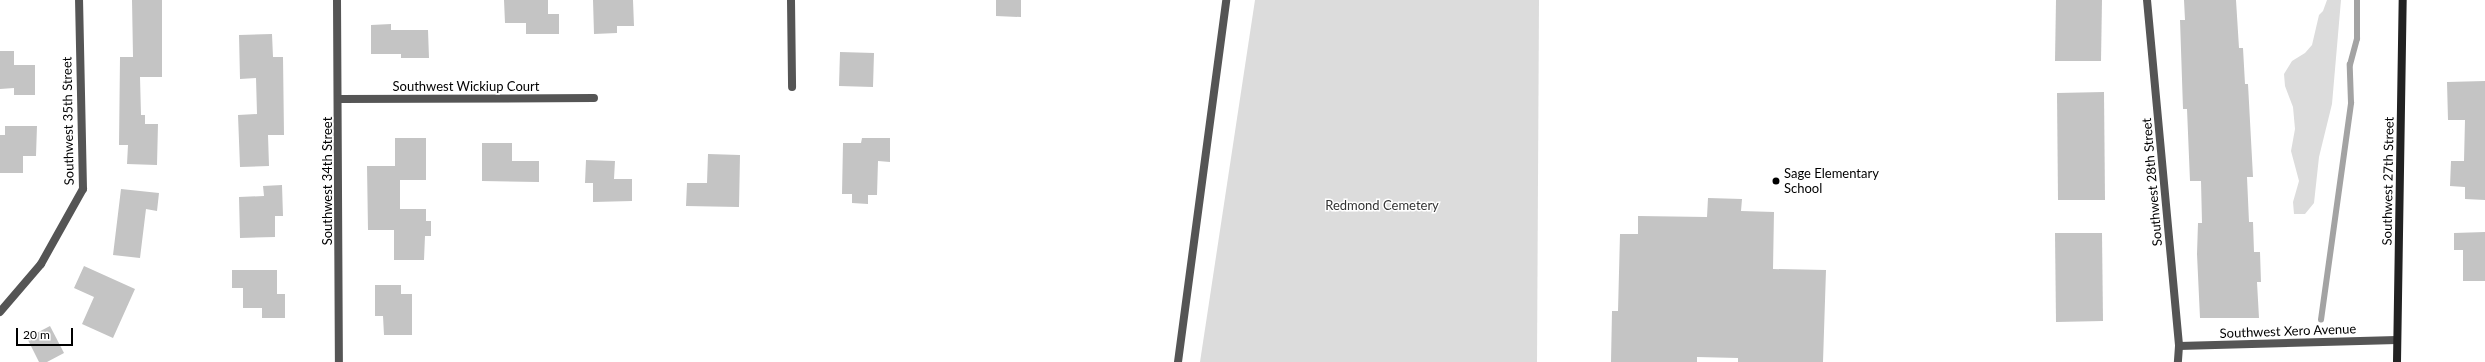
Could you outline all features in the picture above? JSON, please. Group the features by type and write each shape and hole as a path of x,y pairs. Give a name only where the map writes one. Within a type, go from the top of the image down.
{"main road":[{"name":"Southwest 27th Street","path":"2397,362 2403,0"}],"street":[{"name":"Southwest 35th Street","path":"0,312 41,264 83,188 79,0"},
{"name":"Southwest 34th Street","path":"336,0 339,98 339,362"},
{"path":"791,0 792,87"},
{"path":"1178,362 1226,0"},
{"name":"Southwest 28th Street","path":"2148,0 2179,346 2178,362"},
{"name":"Southwest Wickiup Court","path":"339,98 594,98"},
{"name":"Southwest Xero Avenue","path":"2179,346 2397,340"}],"green space":[{"name":"Redmond Cemetery","path":"1255,0 1539,0 1537,362 1200,362"},
{"path":"2327,0 2341,0 2332,104 2319,157 2314,203 2305,214 2294,214 2293,202 2299,181 2291,151 2295,129 2293,107 2285,86 2284,74 2292,61 2305,53 2312,45 2319,15 2323,11"}],"building":[{"path":"132,0 162,0 162,77 140,77 141,115 145,115 145,124 158,124 157,165 127,164 128,145 119,145 120,57 133,57"},
{"path":"504,0 548,0 548,14 559,14 559,34 526,34 526,23 505,23"},
{"path":"593,0 633,0 634,26 617,26 617,33 594,34"},
{"path":"996,0 1021,0 1021,17 996,16"},
{"path":"2056,0 2102,0 2101,61 2055,61"},
{"path":"2184,0 2236,0 2239,48 2243,48 2245,84 2248,84 2253,177 2247,177 2249,222 2253,222 2254,252 2260,252 2261,282 2257,282 2259,318 2200,318 2197,254 2198,223 2202,223 2201,181 2190,181 2187,109 2183,109 2180,20 2185,20"},
{"path":"391,24 391,30 428,30 429,58 401,58 401,54 371,54 371,25"},
{"path":"272,34 273,57 283,57 284,135 268,135 269,166 240,167 238,115 257,114 256,78 240,79 239,35"},
{"path":"0,51 14,51 14,65 35,65 35,95 14,95 14,88 0,89"},
{"path":"840,52 874,53 873,87 839,86"},
{"path":"2485,81 2485,200 2465,199 2465,187 2450,186 2451,161 2464,161 2465,120 2448,120 2447,82"},
{"path":"2104,92 2105,200 2058,200 2057,93"},
{"path":"5,126 37,126 36,156 23,156 23,173 0,173 0,135 5,135"},
{"path":"395,138 426,138 426,180 400,180 400,209 426,209 426,221 431,221 431,236 425,236 424,260 394,260 394,230 368,230 367,166 395,166"},
{"path":"862,138 890,138 890,162 878,161 877,195 868,195 868,204 852,203 852,194 842,194 843,143 861,143"},
{"path":"482,143 512,143 512,161 539,161 539,182 482,181"},
{"path":"708,154 740,155 739,207 686,206 687,183 707,183"},
{"path":"586,160 615,161 614,179 632,179 632,201 593,202 593,183 585,183"},
{"path":"282,185 283,216 275,216 275,237 240,238 239,197 264,196 263,186"},
{"path":"121,189 159,193 157,211 146,209 140,258 113,255"},
{"name":"Sage Elementary School","path":"1708,198 1742,199 1741,211 1774,212 1773,269 1826,270 1823,362 1738,362 1738,358 1697,357 1697,362 1611,362 1612,311 1618,311 1620,234 1638,234 1638,216 1707,217"},
{"path":"2485,232 2485,281 2463,281 2463,250 2454,250 2454,233"},
{"path":"2055,233 2102,233 2103,321 2056,322"},
{"path":"84,266 135,289 113,338 82,324 94,297 74,288"},
{"path":"232,270 277,270 277,294 285,294 285,318 262,318 262,308 243,308 243,288 232,288"},
{"path":"375,285 401,285 401,294 412,294 412,335 384,335 383,316 375,316"},
{"path":"50,326 64,353 47,362 39,362 27,338"}],"waterway":[{"path":"2321,320 2351,103 2350,65 2357,39 2357,0"}],"place":[{"name":"Sage Elementary School","path":"1776,181"}]}
